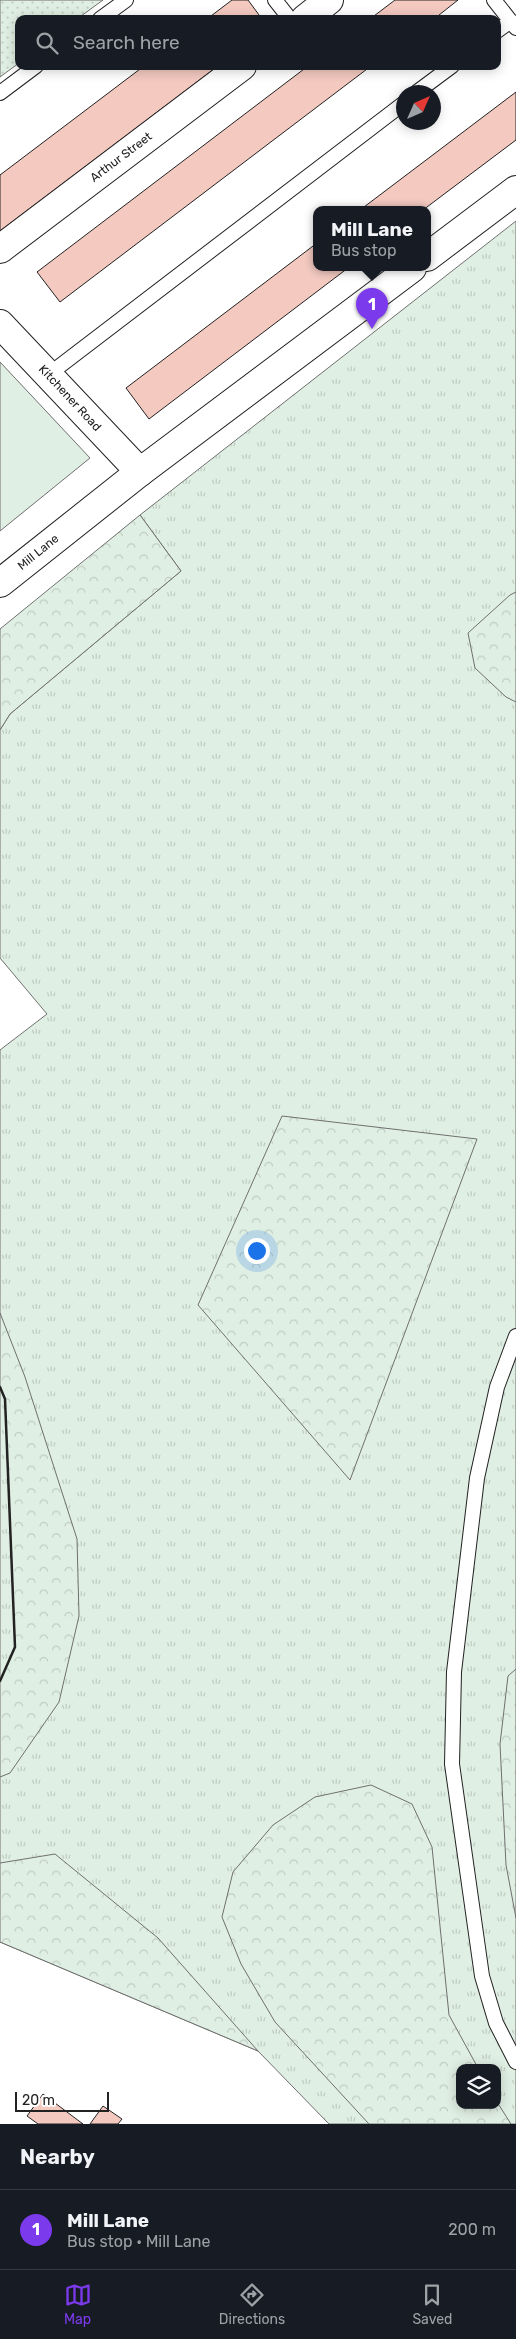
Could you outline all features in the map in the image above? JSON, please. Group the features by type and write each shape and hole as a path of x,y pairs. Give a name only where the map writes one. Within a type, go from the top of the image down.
{"main road":[{"path":"309,15 330,0"},
{"name":"Arthur Street","path":"0,249 237,70"},
{"path":"431,254 516,190"},
{"name":"Mill Lane","path":"0,584 140,472 408,271"},
{"name":"Kitchener Road","path":"0,324 140,472"}],"lane":[{"path":"105,15 126,0"},
{"path":"275,0 287,15"},
{"path":"494,0 513,25 501,30"},
{"path":"0,93 31,70"},
{"path":"427,85 447,70"},
{"path":"48,375 396,109"},
{"path":"516,1336 497,1388 477,1478 454,1672 452,1764 482,1976 496,2023 516,2062"}],"green space":[{"path":"0,0 103,0 82,15 15,15 15,66 0,77"},
{"path":"516,221 516,2124 329,2124 258,2051 0,1942 0,1050 47,1014 0,958 0,730 10,714 181,571 140,515"},
{"path":"0,362 90,458 0,531"},
{"path":"140,515 181,571 10,714 0,730 0,629"},
{"path":"516,592 516,702 506,697 475,668 468,633 510,595"},
{"path":"282,1116 477,1139 350,1480 198,1305"},
{"path":"0,1313 25,1377 77,1539 79,1616 59,1702 10,1773 0,1777 0,1681 15,1647 5,1399 0,1387"},
{"path":"516,1669 516,1918 506,1865 500,1744 508,1676"},
{"path":"371,1785 412,1804 432,1847 449,2015 476,2064 456,2064 456,2109 501,2108 511,2124 369,2124 275,2022 241,1964 222,1917 233,1872 273,1825 315,1797"},
{"path":"55,1854 158,1938 258,2051 0,1942 0,1863"}],"building":[{"path":"232,0 248,0 259,15 212,15"},
{"path":"395,0 458,0 439,15 375,15"},
{"path":"139,70 213,70 0,231 0,175"},
{"path":"303,70 366,70 60,302 37,272"},
{"path":"516,92 516,140 428,206 365,206"},
{"path":"313,246 313,271 344,271 149,419 126,388"},
{"path":"43,2094 83,2124 38,2124 27,2116"},
{"path":"103,2106 122,2119 118,2124 90,2124"}],"wall":[{"path":"0,1387 5,1399 15,1647 0,1681"}],"place":[{"name":"Mill Lane","path":"372,329"}]}
